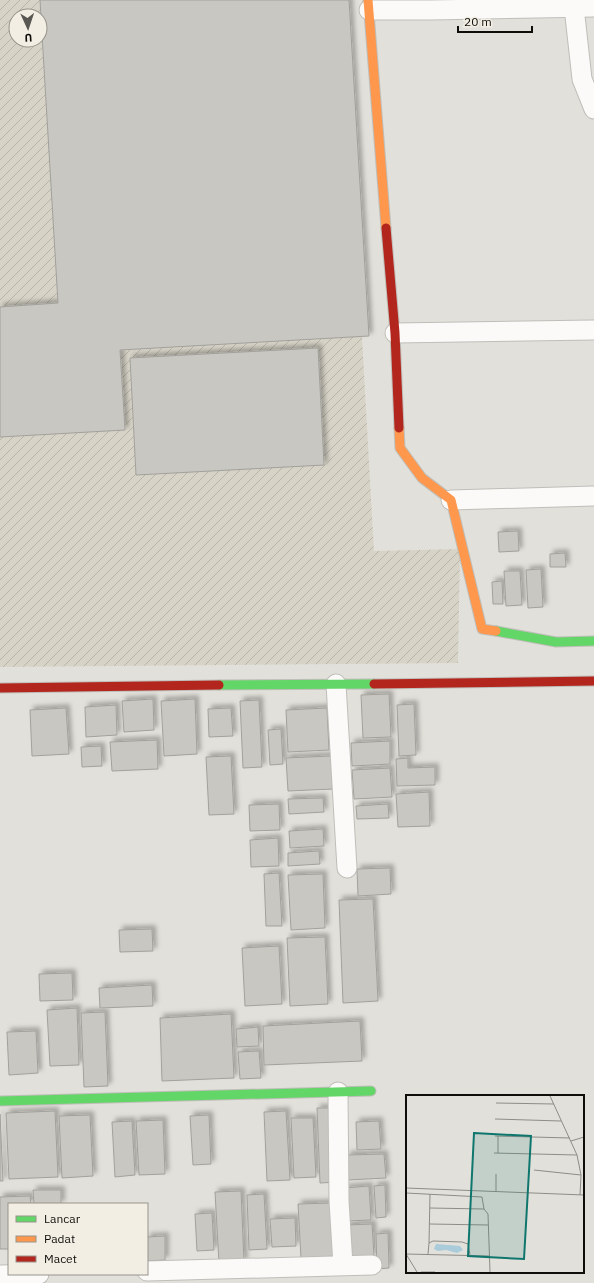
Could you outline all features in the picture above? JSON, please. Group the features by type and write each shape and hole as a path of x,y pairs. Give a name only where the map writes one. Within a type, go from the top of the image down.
{"street":[{"path":"594,7 432,10 369,5 395,333 400,448 422,478 451,500 594,496"},
{"path":"574,8 582,79 594,109"},
{"path":"395,333 594,330"},
{"path":"451,500 482,629 556,642 594,641"},
{"path":"0,688 594,681"},
{"path":"336,684 347,868"},
{"path":"0,1101 372,1091"},
{"path":"338,1092 339,1201 342,1265"},
{"path":"148,1271 372,1265"}],"shaded area":[{"path":"0,0 343,0 374,551 460,549 458,663 0,667"}],"building":[{"path":"40,0 349,0 369,336 120,350 125,430 0,437 0,307 58,303 43,48 48,48 48,8 40,8"},
{"path":"318,348 324,465 136,475 130,358"},
{"path":"518,531 519,551 499,552 498,532"},
{"path":"565,553 566,567 550,567 550,554"},
{"path":"541,569 543,607 528,608 526,570"},
{"path":"504,571 520,571 522,605 506,606"},
{"path":"502,581 503,604 493,604 492,582"},
{"path":"389,694 391,737 363,738 361,695"},
{"path":"153,699 154,730 124,732 122,701"},
{"path":"195,699 197,754 164,756 161,701"},
{"path":"259,700 262,767 243,768 240,701"},
{"path":"414,704 416,755 399,756 397,705"},
{"path":"116,705 117,735 86,737 85,707"},
{"path":"66,708 69,754 32,756 30,710"},
{"path":"231,708 233,736 209,737 208,709"},
{"path":"327,708 329,750 288,752 286,710"},
{"path":"281,729 283,764 270,765 268,730"},
{"path":"157,740 158,769 112,771 110,742"},
{"path":"390,741 390,764 352,766 351,743"},
{"path":"101,746 102,766 82,767 81,747"},
{"path":"231,756 234,814 209,815 206,757"},
{"path":"331,756 333,789 288,791 286,758"},
{"path":"408,758 408,768 435,767 435,785 397,786 396,759"},
{"path":"390,768 392,797 354,799 352,770"},
{"path":"429,792 430,826 398,827 396,794"},
{"path":"323,798 324,812 289,814 288,799"},
{"path":"279,804 280,830 250,831 249,805"},
{"path":"388,804 389,818 357,819 356,806"},
{"path":"323,829 324,846 290,848 289,831"},
{"path":"278,838 279,866 251,867 250,840"},
{"path":"319,851 320,864 288,866 288,853"},
{"path":"390,868 391,894 358,896 357,869"},
{"path":"279,873 282,926 266,926 264,874"},
{"path":"323,874 325,928 291,930 288,875"},
{"path":"373,899 378,1001 343,1003 339,900"},
{"path":"152,929 153,951 120,952 119,930"},
{"path":"325,937 328,1004 290,1006 287,938"},
{"path":"279,946 282,1004 245,1006 242,948"},
{"path":"72,973 73,1000 40,1001 39,974"},
{"path":"152,985 153,1006 100,1008 99,988"},
{"path":"77,1008 79,1065 50,1066 47,1010"},
{"path":"105,1012 108,1086 84,1087 81,1013"},
{"path":"231,1014 234,1078 162,1081 160,1018"},
{"path":"360,1021 362,1061 264,1065 263,1026"},
{"path":"258,1027 259,1046 237,1047 236,1029"},
{"path":"36,1031 38,1073 9,1075 7,1032"},
{"path":"259,1051 261,1078 240,1079 238,1052"},
{"path":"317,1108 333,1108 337,1182 320,1183"},
{"path":"55,1111 58,1177 9,1179 6,1113"},
{"path":"286,1111 290,1180 267,1181 264,1112"},
{"path":"0,1114 3,1181 0,1181"},
{"path":"90,1115 93,1176 62,1178 59,1116"},
{"path":"209,1115 211,1164 193,1165 190,1116"},
{"path":"291,1118 313,1118 316,1177 294,1178"},
{"path":"163,1120 165,1174 139,1175 136,1121"},
{"path":"132,1121 135,1175 115,1177 112,1122"},
{"path":"379,1121 381,1149 357,1150 356,1122"},
{"path":"384,1154 386,1178 348,1180 347,1155"},
{"path":"385,1185 386,1217 376,1218 374,1186"},
{"path":"369,1186 371,1220 346,1221 345,1188"},
{"path":"33,1190 61,1190 61,1203 34,1203"},
{"path":"241,1191 244,1262 219,1263 215,1192"},
{"path":"264,1194 267,1249 249,1250 247,1195"},
{"path":"30,1196 31,1203 8,1203 8,1249 0,1249 0,1197"},
{"path":"334,1203 337,1256 301,1258 298,1204"},
{"path":"212,1213 214,1250 197,1251 195,1214"},
{"path":"295,1218 296,1246 272,1247 270,1219"},
{"path":"372,1224 374,1256 348,1257 346,1225"},
{"path":"388,1233 389,1268 377,1269 376,1234"},
{"path":"165,1236 165,1260 148,1261 148,1237"}],"traffic: fast":[{"path":"496,631 556,642 594,641"},
{"path":"219,685 374,684"},
{"path":"0,1101 371,1091"}],"traffic: slow":[{"path":"368,0 386,228"},
{"path":"399,428 400,448 422,478 451,500 482,629 496,631"}],"traffic: jam":[{"path":"386,228 395,333 399,428"},
{"path":"374,684 594,681"},
{"path":"0,688 219,685"}]}
